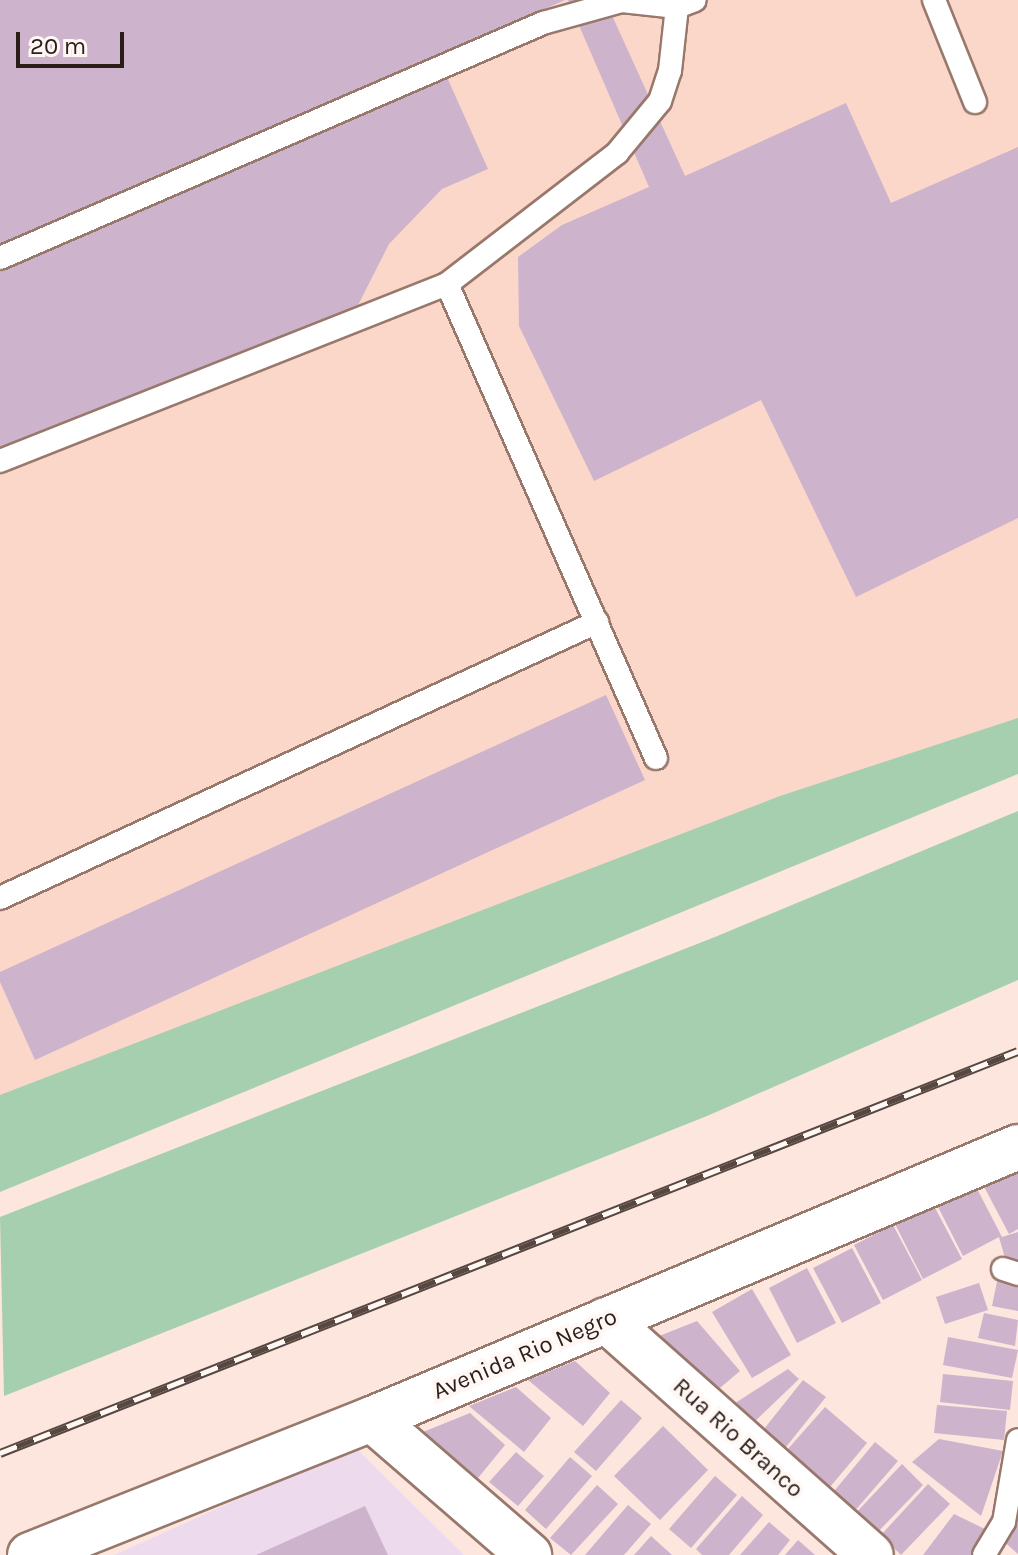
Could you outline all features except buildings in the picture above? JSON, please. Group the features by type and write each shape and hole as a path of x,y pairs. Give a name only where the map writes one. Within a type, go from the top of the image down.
{"street":[{"name":"Avenida Rio Negro","path":"30,1555 372,1419 1018,1147"},
{"name":"Rua Rio Branco","path":"606,1320 871,1555"},
{"path":"372,1419 529,1555"}],"lane":[{"path":"934,0 975,102"},
{"path":"0,258 543,23 622,1 686,4 660,101 617,153 447,284 0,461"},
{"path":"447,284 656,758"},
{"path":"0,898 597,622"},
{"path":"984,1555 1004,1522 1018,1440"}],"shaded area":[{"path":"0,0 1018,0 1018,737 0,1115"},
{"path":"355,1447 464,1555 114,1555"}],"green space":[{"path":"1018,718 1018,774 0,1192 0,1095 780,796"},
{"path":"1018,811 1018,980 707,1116 4,1396 0,1217 715,937"}],"railway":[{"path":"0,1453 1018,1051"}]}
